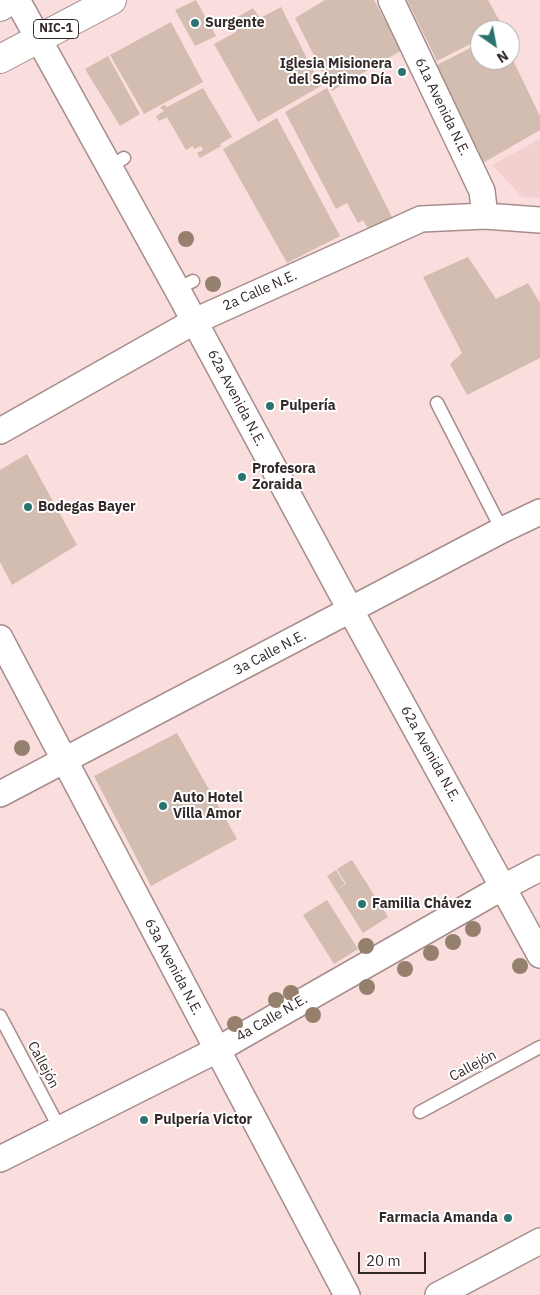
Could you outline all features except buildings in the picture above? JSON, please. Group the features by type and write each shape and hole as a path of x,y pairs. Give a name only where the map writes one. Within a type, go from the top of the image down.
{"highway":[{"path":"0,6 12,0"},
{"name":"NIC-1","path":"0,59 112,0"}],"street":[{"name":"62a Avenida N.E.","path":"17,0 117,162 185,285 195,321 351,611 540,955"},
{"name":"61a Avenida N.E.","path":"391,0 482,191 485,216"},
{"name":"2a Calle N.E.","path":"0,430 195,321 421,220 485,216 540,220"},
{"name":"3a Calle N.E.","path":"0,794 502,530 540,512"},
{"name":"63a Avenida N.E.","path":"0,638 348,1295"},
{"name":"4a Calle N.E.","path":"0,1159 217,1050 503,887 540,868"},
{"path":"438,1295 540,1241"}],"lane":[{"path":"436,403 502,530"},
{"name":"Callejón","path":"0,1016 60,1128"},
{"name":"Callejón","path":"420,1112 540,1047"}],"shaded area":[{"path":"540,139 540,198 522,197 492,165"}],"place":[{"name":"Surgente","path":"195,23"},
{"name":"Iglesia Misionera del Séptimo Día","path":"402,72"},
{"name":"Pulpería","path":"270,406"},
{"name":"Profesora Zoraida","path":"242,477"},
{"name":"Bodegas Bayer","path":"28,507"},
{"name":"Auto Hotel Villa Amor","path":"163,806"},
{"name":"Familia Chávez","path":"362,904"},
{"name":"Pulpería Victor","path":"144,1120"},
{"name":"Farmacia Amanda","path":"508,1218"}]}
